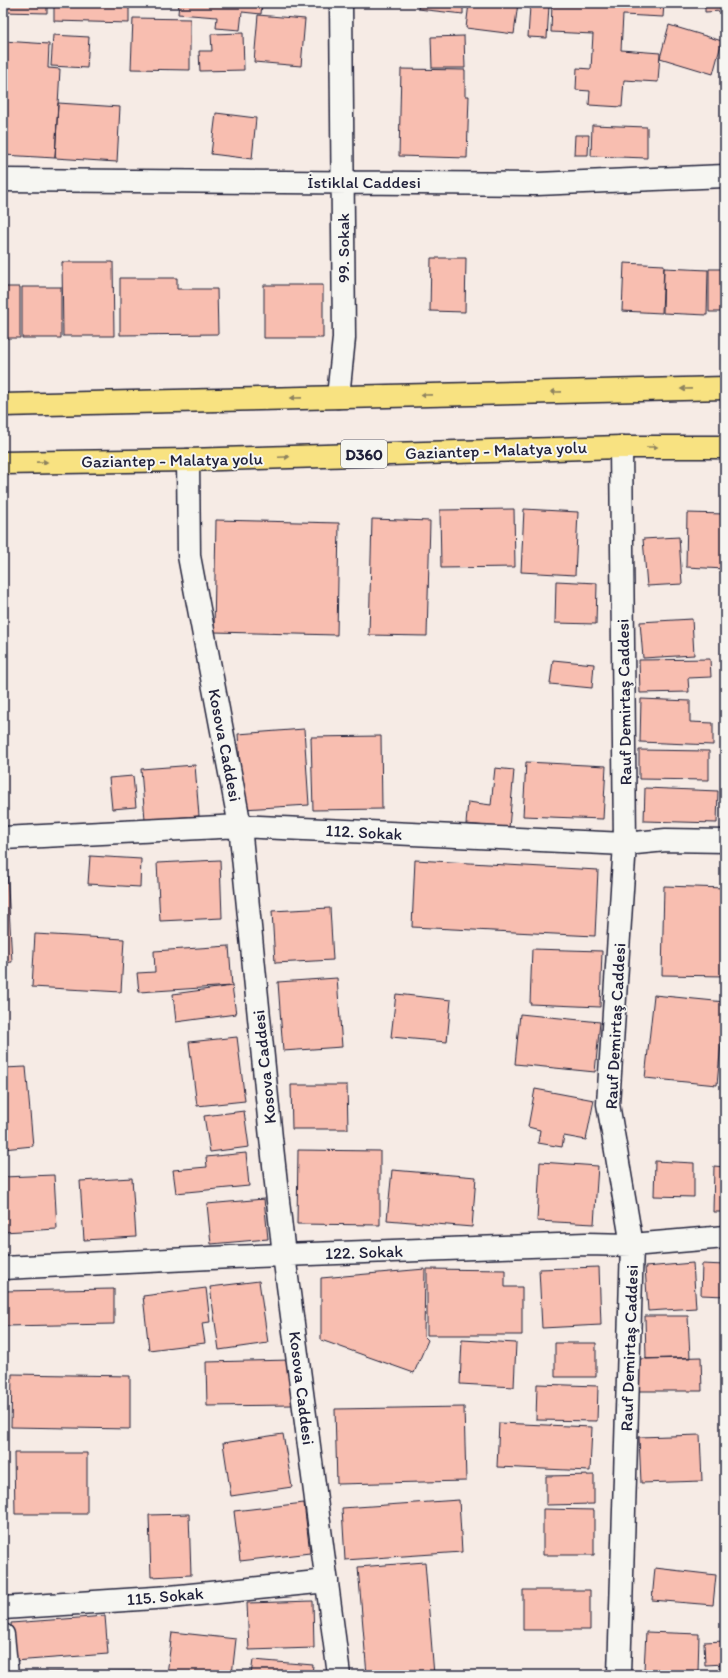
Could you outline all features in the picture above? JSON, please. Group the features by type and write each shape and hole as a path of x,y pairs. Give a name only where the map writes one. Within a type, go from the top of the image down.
{"highway":[{"path":"3,405 725,388"},
{"name":"Gaziantep - Malatya yolu","path":"3,463 188,460 621,447 725,447"}],"street":[{"name":"99. Sokak","path":"338,397 344,338 341,3"},
{"name":"İstiklal Caddesi","path":"3,180 537,184 725,176"},
{"name":"Rauf Demirtaş Caddesi","path":"619,1675 632,1245 608,1104 625,844 621,447"},
{"name":"Kosova Caddesi","path":"188,460 189,556 240,826 284,1255 339,1675"},
{"name":"112. Sokak","path":"3,838 240,826 625,844 666,840 725,841"},
{"name":"122. Sokak","path":"3,1268 284,1255 586,1244 632,1245 725,1237"},
{"name":"115. Sokak","path":"3,1608 170,1597 327,1581"},
{"path":"3,1635 6,1675"}],"building":[{"path":"3,3 47,3 47,13 3,12"},
{"path":"54,3 129,3 129,23 54,21"},
{"path":"179,3 262,3 261,14 242,12 240,30 216,28 217,17 178,14"},
{"path":"419,3 463,3 463,14 418,9"},
{"path":"469,3 518,3 514,34 466,28"},
{"path":"552,3 664,3 663,17 623,15 621,50 660,53 658,82 624,80 622,107 589,105 590,91 576,90 577,68 591,69 593,34 551,32"},
{"path":"705,3 721,3 722,11 705,12"},
{"path":"530,6 549,6 547,38 528,37"},
{"path":"258,15 305,19 301,66 254,62"},
{"path":"133,18 190,19 190,70 131,69"},
{"path":"669,25 722,41 713,74 660,58"},
{"path":"243,33 244,70 200,71 199,51 212,51 211,34"},
{"path":"53,35 89,37 87,68 51,66"},
{"path":"464,36 465,68 432,68 431,37"},
{"path":"3,41 49,44 48,68 60,69 55,158 3,155"},
{"path":"401,69 465,70 465,96 469,96 467,158 399,156"},
{"path":"58,103 120,107 117,162 55,158"},
{"path":"216,113 256,118 252,159 211,154"},
{"path":"592,125 647,127 647,158 591,156"},
{"path":"575,135 589,135 588,155 574,155"},
{"path":"431,258 466,258 465,312 430,311"},
{"path":"62,262 113,262 114,336 63,336"},
{"path":"624,263 664,265 662,313 622,311"},
{"path":"664,268 708,270 707,315 663,313"},
{"path":"709,269 725,269 725,312 709,312"},
{"path":"120,278 177,278 177,289 217,289 218,334 120,335"},
{"path":"264,285 323,285 323,338 264,338"},
{"path":"3,287 20,287 20,338 3,338"},
{"path":"22,287 61,287 61,338 22,338"},
{"path":"514,509 515,567 441,568 440,510"},
{"path":"524,509 578,512 575,575 521,572"},
{"path":"687,513 725,514 725,569 686,567"},
{"path":"372,519 430,521 427,636 369,635"},
{"path":"216,520 339,523 337,635 214,632"},
{"path":"679,537 682,584 647,586 643,539"},
{"path":"556,581 597,583 596,624 555,623"},
{"path":"692,619 694,655 643,658 640,622"},
{"path":"710,659 711,677 688,678 689,692 640,693 639,660"},
{"path":"553,660 594,664 592,688 550,684"},
{"path":"641,699 690,701 690,722 713,723 713,745 640,742"},
{"path":"304,729 309,805 243,809 238,734"},
{"path":"381,736 382,809 313,810 311,737"},
{"path":"639,750 709,751 709,780 639,779"},
{"path":"526,762 606,766 603,819 523,816"},
{"path":"195,765 199,816 145,820 141,769"},
{"path":"495,768 514,770 509,828 466,824 468,802 491,805"},
{"path":"133,776 136,807 112,809 109,778"},
{"path":"645,788 718,791 717,823 644,821"},
{"path":"90,856 141,859 140,887 88,884"},
{"path":"220,860 222,918 160,921 157,863"},
{"path":"415,860 598,870 595,936 412,927"},
{"path":"3,870 7,870 12,962 3,963"},
{"path":"664,886 725,888 725,976 662,975"},
{"path":"330,908 333,960 275,963 272,911"},
{"path":"35,934 124,939 121,992 32,987"},
{"path":"229,946 232,986 139,992 137,973 155,972 154,951"},
{"path":"532,949 602,951 600,1007 530,1004"},
{"path":"337,978 342,1047 283,1051 278,982"},
{"path":"232,986 236,1014 176,1022 173,994"},
{"path":"396,994 451,1000 447,1042 391,1037"},
{"path":"654,995 725,1002 717,1085 645,1078"},
{"path":"520,1014 600,1022 595,1072 515,1064"},
{"path":"237,1037 245,1101 197,1106 189,1042"},
{"path":"26,1067 33,1146 3,1149 3,1068"},
{"path":"291,1085 347,1085 348,1129 292,1129"},
{"path":"535,1089 594,1100 586,1140 564,1136 562,1147 538,1143 540,1130 528,1127"},
{"path":"244,1111 249,1147 210,1152 204,1116"},
{"path":"298,1150 380,1151 380,1225 297,1224"},
{"path":"246,1153 249,1186 176,1193 173,1170 207,1167 206,1157"},
{"path":"655,1161 694,1163 694,1197 654,1196"},
{"path":"540,1162 598,1166 594,1224 537,1221"},
{"path":"714,1166 725,1167 725,1212 713,1212"},
{"path":"392,1170 476,1177 472,1227 387,1220"},
{"path":"54,1175 57,1229 3,1232 3,1177"},
{"path":"132,1178 136,1237 84,1240 80,1181"},
{"path":"264,1199 268,1239 211,1244 207,1204"},
{"path":"693,1263 696,1308 648,1311 645,1267"},
{"path":"702,1264 725,1265 725,1296 701,1295"},
{"path":"599,1267 601,1325 542,1328 539,1269"},
{"path":"425,1269 424,1336 428,1340 414,1373 321,1340 321,1278"},
{"path":"427,1269 505,1270 505,1287 522,1287 522,1335 427,1335"},
{"path":"259,1281 268,1343 219,1350 210,1287"},
{"path":"206,1288 210,1322 202,1323 205,1343 149,1350 143,1296"},
{"path":"114,1289 114,1324 3,1326 3,1291"},
{"path":"645,1316 688,1316 690,1358 646,1359"},
{"path":"462,1340 516,1343 514,1387 460,1384"},
{"path":"555,1343 596,1343 596,1377 555,1377"},
{"path":"701,1357 702,1391 638,1391 638,1359"},
{"path":"291,1360 292,1405 207,1406 206,1362"},
{"path":"12,1374 130,1376 130,1429 11,1427"},
{"path":"537,1384 598,1386 597,1421 536,1420"},
{"path":"464,1407 466,1481 337,1484 335,1409"},
{"path":"499,1423 592,1427 590,1471 497,1467"},
{"path":"283,1434 292,1487 231,1496 223,1443"},
{"path":"700,1435 702,1481 641,1483 639,1437"},
{"path":"14,1453 87,1453 87,1514 15,1514"},
{"path":"594,1475 594,1504 546,1505 546,1476"},
{"path":"459,1500 462,1552 345,1560 342,1508"},
{"path":"304,1503 310,1553 240,1561 234,1511"},
{"path":"543,1509 594,1510 594,1555 543,1555"},
{"path":"189,1514 191,1575 151,1577 149,1515"},
{"path":"425,1562 434,1675 367,1675 358,1567"},
{"path":"655,1568 716,1575 713,1605 652,1600"},
{"path":"523,1590 590,1590 590,1630 523,1630"},
{"path":"313,1601 314,1648 249,1650 247,1603"},
{"path":"105,1616 108,1654 14,1661 11,1623"},
{"path":"172,1632 236,1639 232,1675 167,1675"},
{"path":"646,1632 699,1634 698,1672 644,1670"},
{"path":"725,1641 725,1664 705,1665 704,1642"},
{"path":"253,1660 313,1665 312,1675 251,1675"},
{"path":"719,1664 725,1664 725,1675 720,1675"},
{"path":"147,1671 147,1675 34,1675 34,1672"}]}
